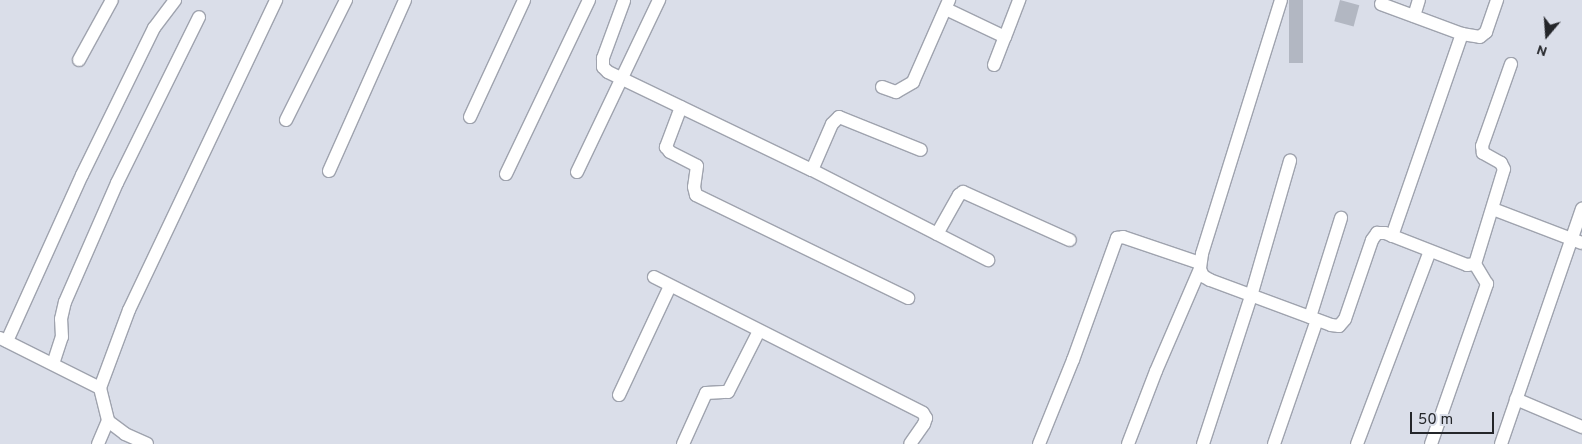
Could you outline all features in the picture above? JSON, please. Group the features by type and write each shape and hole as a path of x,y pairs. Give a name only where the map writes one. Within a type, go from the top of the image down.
{"street":[{"path":"79,60 112,0"},
{"path":"100,388 4,340 154,28 175,0"},
{"path":"98,444 108,421 100,388 129,310 276,0"},
{"path":"286,120 346,0"},
{"path":"329,171 405,0"},
{"path":"470,117 524,0"},
{"path":"506,174 589,0"},
{"path":"624,0 602,63 604,69 621,79 812,170 988,260"},
{"path":"577,172 659,0"},
{"path":"994,65 1019,0"},
{"path":"1128,444 1200,266 1281,0"},
{"path":"1414,16 1419,0"},
{"path":"1381,4 1475,37 1483,35 1497,0"},
{"path":"882,88 896,92 913,82 948,4 1005,37"},
{"path":"53,364 62,337 61,314 65,302 117,183 199,17"},
{"path":"1392,236 1462,34"},
{"path":"1431,444 1487,284 1475,264 1504,169 1500,163 1483,153 1482,146 1511,64"},
{"path":"681,107 666,146 670,152 697,166 694,187 696,195 908,298"},
{"path":"812,170 832,124 839,117 921,150"},
{"path":"1203,444 1252,296 1290,161"},
{"path":"937,234 959,195 963,192 1070,240"},
{"path":"1493,209 1577,242"},
{"path":"1501,444 1516,399 1577,242 1582,209"},
{"path":"1274,444 1314,318 1341,218"},
{"path":"1200,266 1203,276 1210,280 1335,326 1342,324 1374,236 1381,232 1467,265 1475,264"},
{"path":"1039,444 1117,238 1124,237 1200,266"},
{"path":"1356,444 1430,251"},
{"path":"654,277 923,413 926,418 924,424 910,444"},
{"path":"619,395 670,286"},
{"path":"683,444 706,393 728,392 759,331"},
{"path":"1516,399 1582,428"},
{"path":"108,421 125,434 147,444"}],"building":[{"path":"1289,0 1303,0 1303,63 1289,63"},
{"path":"1340,0 1359,5 1354,26 1334,21"}]}
